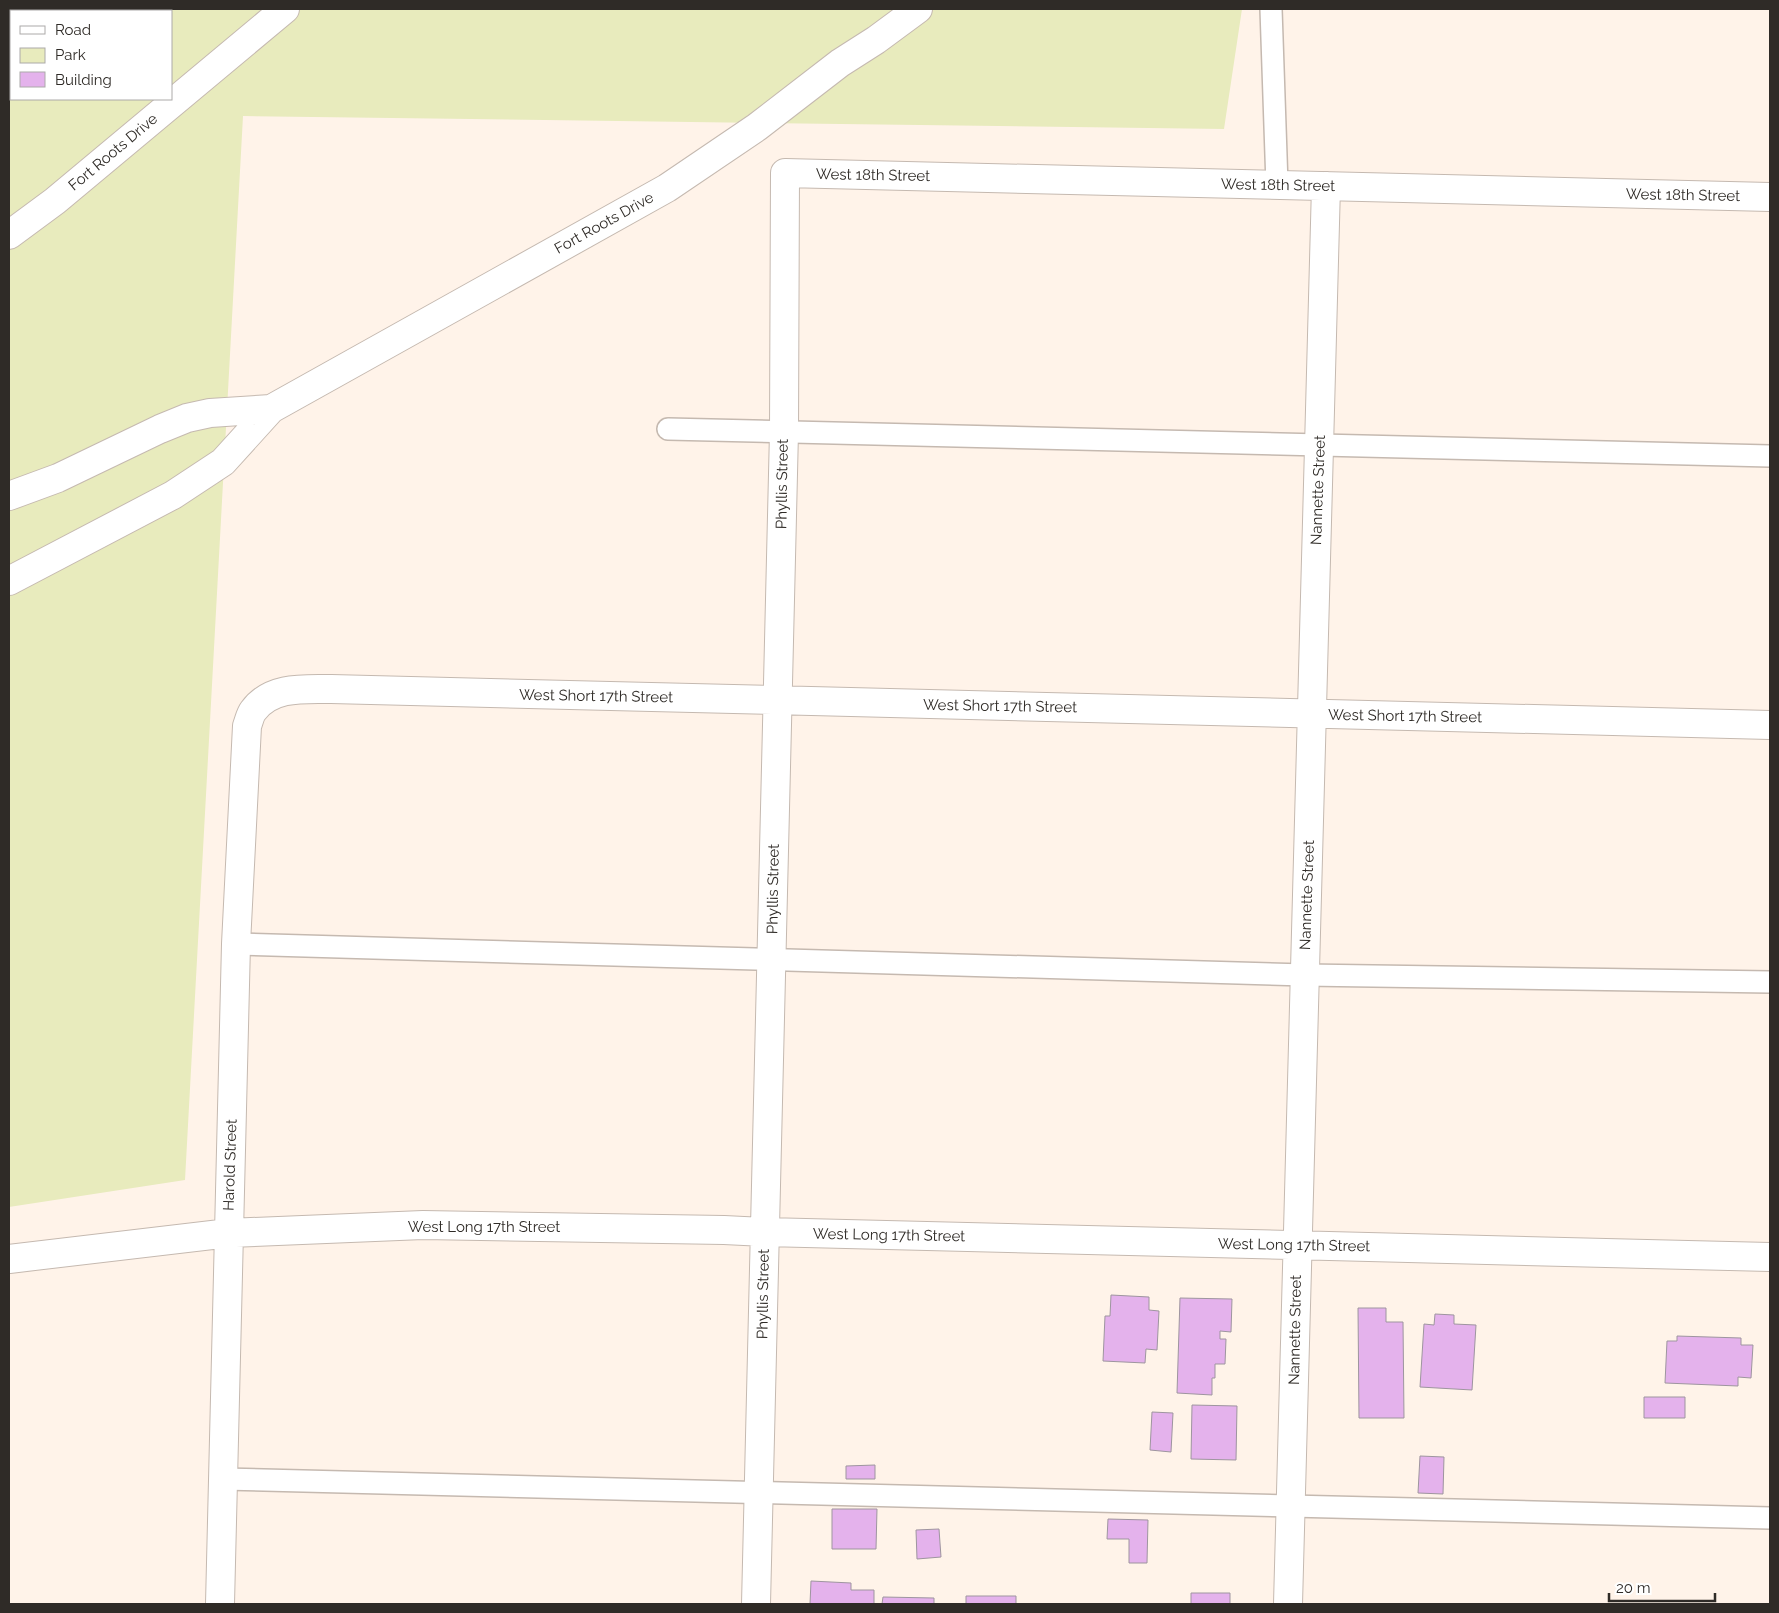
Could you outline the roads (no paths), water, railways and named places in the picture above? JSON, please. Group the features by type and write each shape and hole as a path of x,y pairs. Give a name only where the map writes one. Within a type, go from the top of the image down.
{"street":[{"name":"Fort Roots Drive","path":"9,236 54,201 285,9"},
{"name":"Fort Roots Drive","path":"9,581 173,494 223,462 271,409 667,188 757,127 840,63 876,40 918,9"},
{"name":"West 18th Street","path":"785,173 1770,197"},
{"name":"Phyllis Street","path":"756,1604 784,432 785,173"},
{"name":"Nannette Street","path":"1288,1604 1326,186"},
{"name":"Fort Roots Drive","path":"9,496 58,478 187,418 210,413 271,409"},
{"name":"West Short 17th Street","path":"247,726 253,712 262,703 274,695 297,688 1770,725"},
{"name":"Harold Street","path":"220,1604 236,944 247,726"},
{"name":"West Long 17th Street","path":"9,1259 229,1233 423,1225 724,1230 1770,1257"}],"lane":[{"path":"1271,9 1277,185"},
{"path":"668,429 1770,456"},
{"path":"236,944 1305,974 1770,982"},
{"path":"223,1479 1770,1518"}]}
